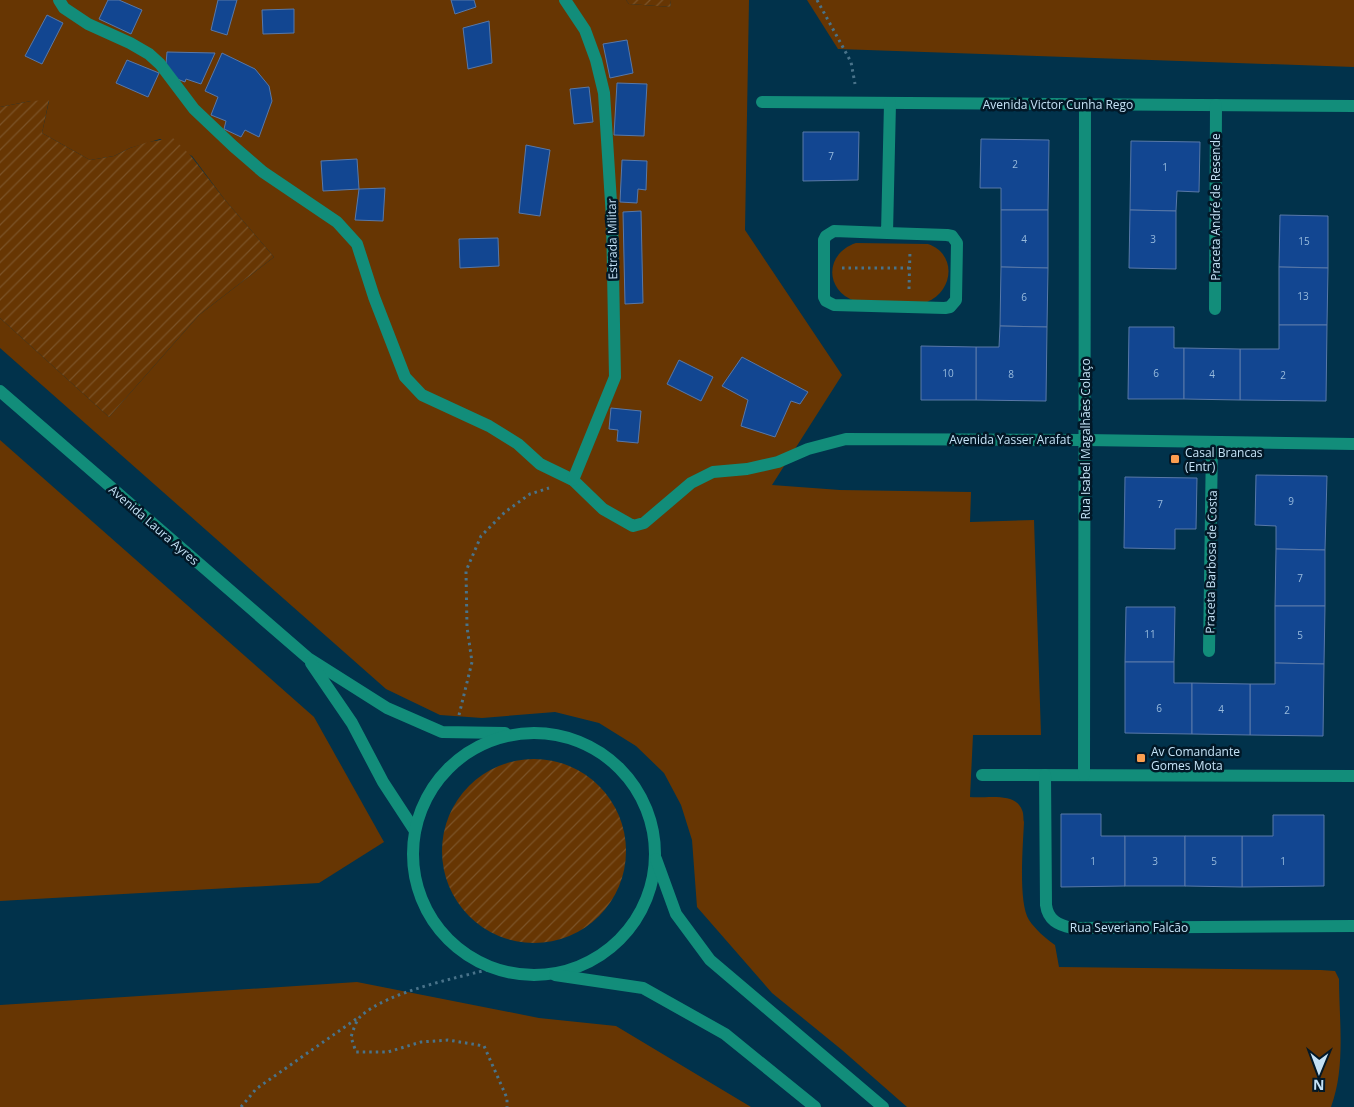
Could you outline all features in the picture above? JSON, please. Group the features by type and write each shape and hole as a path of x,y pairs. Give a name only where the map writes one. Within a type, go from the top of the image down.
{"street":[{"name":"Avenida Yasser Arafat","path":"59,0 64,8 88,24 149,54 160,64 194,109 233,146 263,172 337,222 357,244 374,297 405,376 422,395 489,426 518,444 540,464 569,478 603,509 633,526 644,523 690,483 713,472 778,462 808,449 846,438 1354,444"},
{"name":"Estrada Militar","path":"565,0 585,30 596,60 604,93 612,218 616,377 569,478"},
{"name":"Avenida Victor Cunha Rego","path":"762,102 1354,106"},
{"path":"887,233 890,103"},
{"name":"Rua Isabel Magalhães Colaço","path":"1084,775 1085,104"},
{"name":"Praceta André de Resende","path":"1215,309 1216,105"},
{"path":"829,233 911,234 947,235 954,238 957,243 956,300 950,307 834,305 829,303 824,297 824,240 829,233"},
{"name":"Avenida Laura Ayres","path":"0,391 308,658 387,708 442,732 528,733"},
{"name":"Praceta Barbosa de Costa","path":"1209,651 1212,442"},
{"name":"Avenida Laura Ayres","path":"308,658 352,723 383,782 414,831"},
{"path":"815,1107 725,1034 643,988 550,974 522,975 494,968 472,958 449,940 430,917 418,890 413,862 414,831 425,800 442,774 467,752 496,739 528,733 568,737 604,754 633,783 651,819 656,859 676,914 710,960 883,1107"},
{"path":"982,775 1354,776"},
{"name":"Rua Severiano Falcão","path":"1045,775 1046,905 1047,913 1062,926 1072,928 1354,926"},
{"path":"550,974 583,965 612,947 618,941 635,922 650,892 656,859"}],"path":[{"path":"816,0 851,62 858,102"},
{"path":"908,307 911,234"},
{"path":"824,267 910,268"},
{"path":"456,733 472,662 467,627 466,571 477,545 481,536 506,512 530,494 555,486 569,478"},
{"path":"241,1107 256,1089 389,999 437,983 494,968"},
{"path":"360,1017 351,1037 356,1052 388,1052 421,1042 448,1040 484,1046 507,1098 507,1107"}],"shaded area":[{"path":"0,0 626,0 629,4 671,7 670,0 749,0 745,230 842,375 772,485 840,490 971,492 970,522 1034,520 1041,735 973,735 970,797 1006,798 1013,800 1022,810 1024,822 1022,888 1023,901 1029,920 1041,934 1055,945 1059,967 1335,971 1339,979 1341,1043 1339,1076 1331,1107 907,1107 842,1050 772,993 697,907 692,840 681,805 664,773 636,746 599,723 555,712 482,718 440,715 386,689 0,348 0,318 109,417 199,315 274,257 225,200 192,156 160,139 130,148 114,156 90,160 42,133 49,101 31,101 0,107"},
{"path":"626,0 670,0 671,7 629,4"},
{"path":"807,0 1354,0 1354,67 838,49"},
{"path":"49,100 42,133 90,160 114,156 148,142 173,138 191,156 225,200 274,257 199,315 109,417 0,318 0,107 31,101"},
{"path":"856,243 928,244 944,256 948,264 949,273 943,290 927,302 855,301 845,296 838,289 832,272 838,255"},
{"path":"0,440 314,717 384,842 319,883 0,901"},
{"path":"525,759 543,759 561,763 585,774 605,792 611,800 622,824 626,860 619,886 611,902 593,922 585,928 561,939 543,943 525,943 507,939 483,928 463,910 457,902 446,878 442,860 442,842 446,824 457,800 475,780 483,774 507,763"},
{"path":"357,982 539,1018 616,1026 751,1107 0,1107 0,1005"}],"building":[{"path":"108,0 119,0 142,10 131,34 99,19"},
{"path":"218,0 237,0 227,35 211,30"},
{"path":"451,0 474,0 476,7 455,14"},
{"path":"294,9 294,33 263,34 262,10"},
{"path":"47,15 63,23 42,64 25,56"},
{"path":"489,21 492,63 468,69 463,28"},
{"path":"627,40 633,73 610,78 603,44"},
{"path":"167,52 215,53 201,84 186,79 185,82 177,79 166,64"},
{"path":"222,53 255,69 269,86 272,101 259,137 245,130 241,137 224,129 226,121 211,115 218,97 205,91"},
{"path":"127,60 159,73 148,97 116,83"},
{"path":"617,83 647,84 644,136 614,135"},
{"path":"589,87 593,122 574,124 570,89"},
{"path":"803,132 859,132 858,180 803,181"},
{"path":"981,139 1049,140 1048,210 1001,210 1001,188 980,188"},
{"path":"1131,141 1200,142 1199,192 1177,191 1176,211 1130,210"},
{"path":"526,145 550,150 540,216 519,213"},
{"path":"357,159 359,189 323,191 321,161"},
{"path":"622,160 647,161 646,190 638,189 637,203 620,202"},
{"path":"385,188 383,221 355,220 359,189"},
{"path":"1001,210 1048,210 1048,268 1001,267"},
{"path":"1130,210 1176,211 1176,269 1129,268"},
{"path":"641,211 643,303 625,304 623,212"},
{"path":"1280,215 1328,216 1328,268 1279,267"},
{"path":"498,238 499,266 460,268 459,239"},
{"path":"1001,267 1048,268 1047,327 1000,326"},
{"path":"1279,267 1328,268 1327,325 1279,325"},
{"path":"1279,325 1327,325 1326,401 1240,400 1240,349 1279,349"},
{"path":"1000,326 1047,327 1046,401 976,400 976,347 999,347"},
{"path":"1129,327 1174,327 1174,348 1184,348 1184,399 1128,399"},
{"path":"921,346 976,347 976,400 921,400"},
{"path":"1184,348 1240,349 1240,400 1184,399"},
{"path":"742,357 808,392 800,404 791,401 775,437 741,426 748,400 722,386"},
{"path":"679,360 713,377 701,401 667,384"},
{"path":"611,408 641,411 638,443 617,441 618,430 609,429"},
{"path":"1256,475 1327,476 1325,550 1276,549 1276,526 1255,525"},
{"path":"1125,477 1197,478 1196,529 1175,529 1175,549 1124,548"},
{"path":"1276,549 1325,550 1325,606 1275,606"},
{"path":"1275,606 1325,606 1324,664 1275,663"},
{"path":"1126,607 1175,607 1174,662 1125,662"},
{"path":"1125,662 1174,662 1174,683 1192,683 1192,734 1125,733"},
{"path":"1275,663 1324,664 1323,736 1250,735 1250,684 1275,684"},
{"path":"1192,683 1250,684 1250,735 1192,734"},
{"path":"1061,814 1101,814 1101,836 1125,836 1125,886 1061,887"},
{"path":"1273,815 1324,815 1324,886 1242,887 1242,836 1273,836"},
{"path":"1125,836 1185,836 1185,886 1125,886"},
{"path":"1185,836 1242,836 1242,887 1185,886"}],"place":[{"name":"Casal Brancas (Entr)","path":"1175,459"},
{"name":"Av Comandante Gomes Mota","path":"1141,758"}]}
